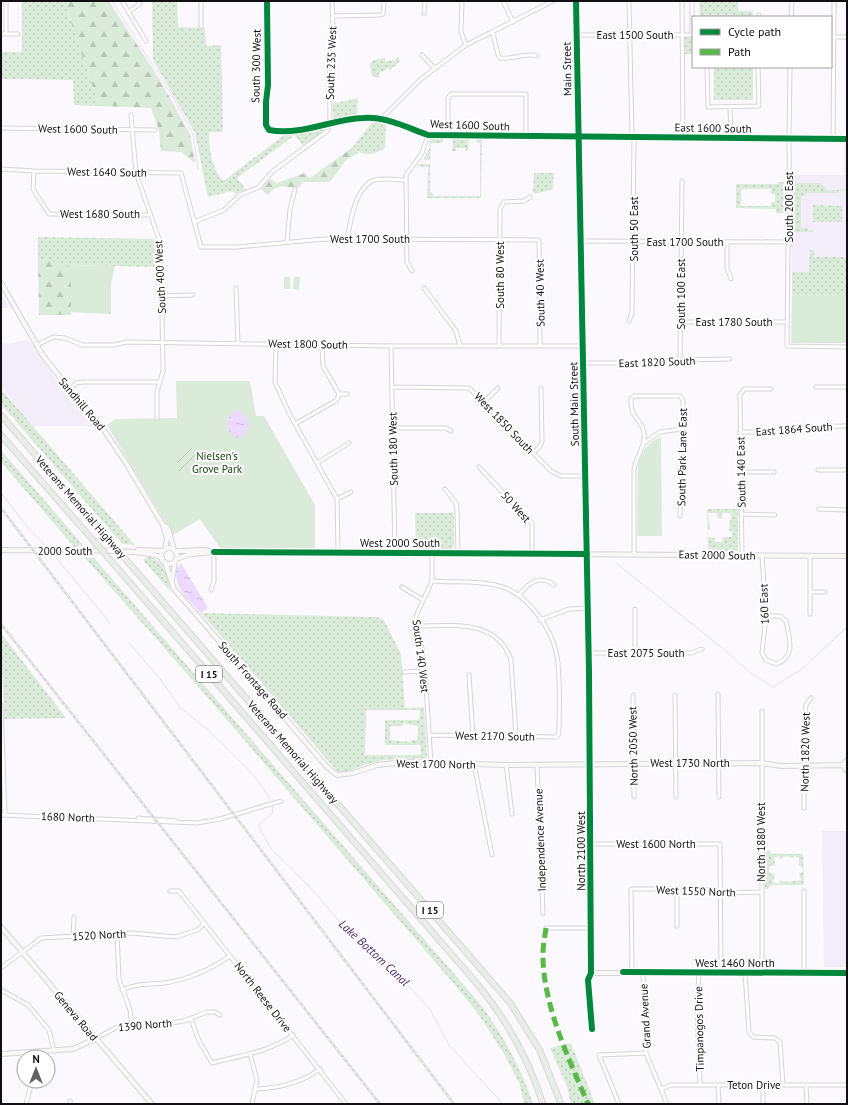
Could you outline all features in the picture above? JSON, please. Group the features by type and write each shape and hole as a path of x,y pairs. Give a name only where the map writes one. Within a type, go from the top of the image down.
{"highway":[{"name":"Veterans Memorial Highway","path":"1,415 511,1004 540,1051 561,1104"},
{"name":"Veterans Memorial Highway","path":"1,435 479,986 499,1013 519,1045 534,1078 543,1104"}],"street":[{"path":"6,1 6,34"},
{"path":"122,1 146,41"},
{"path":"128,12 140,4 138,1"},
{"path":"201,1 201,26"},
{"name":"South 300 West","path":"267,1 268,85 266,98 266,125 269,130"},
{"name":"South 235 West","path":"330,124 329,48 333,30 332,1"},
{"path":"333,16 383,14 384,1"},
{"path":"424,13 425,1"},
{"path":"462,1 461,32 466,45"},
{"path":"503,1 513,22"},
{"path":"381,119 434,68 466,45 554,1"},
{"name":"Main Street","path":"576,1 578,136"},
{"name":"South 50 East","path":"629,1 634,242 632,313 629,320"},
{"path":"682,1 681,35 683,138"},
{"path":"692,1 692,35"},
{"path":"791,16 792,1"},
{"path":"833,139 832,37 834,1"},
{"path":"492,32 496,40 497,55 500,58 513,58 531,54 537,56"},
{"path":"1,34 18,34"},
{"name":"East 1500 South","path":"577,35 692,35"},
{"path":"832,37 847,37"},
{"path":"422,55 434,68"},
{"path":"707,68 708,107 759,106 758,68"},
{"name":"South 200 East","path":"790,68 790,242 788,246 787,346 847,347"},
{"path":"448,135 450,95 526,94 526,136"},
{"path":"730,106 731,138"},
{"name":"South 400 West","path":"131,115 136,173 159,239 162,296 163,371 157,392 157,418"},
{"name":"West 1600 South","path":"269,130 302,130 358,118 381,119 428,135 578,136"},
{"path":"194,222 224,210 240,195 259,187 272,172 327,131 330,124"},
{"name":"West 1600 South","path":"1,128 155,130"},
{"path":"412,271 407,262 406,175 422,153 428,135"},
{"name":"East 1600 South","path":"578,136 847,139"},
{"name":"South Main Street","path":"578,136 584,346 589,672"},
{"name":"West 1640 South","path":"1,169 34,171 181,173 194,222"},
{"name":"West 1680 South","path":"34,171 34,189 49,214 150,215"},
{"path":"347,240 352,214 364,187 372,181 406,180"},
{"name":"South 100 East","path":"680,360 682,180"},
{"path":"287,242 290,209 295,189"},
{"name":"South 80 West","path":"499,346 500,209 502,204 506,202 524,201 530,197"},
{"name":"West 1700 South","path":"194,222 201,247 237,247 324,239 539,240"},
{"name":"South 40 West","path":"539,240 540,346"},
{"name":"East 1700 South","path":"580,241 790,242"},
{"path":"727,242 727,268 731,279"},
{"name":"Sandhill Road","path":"1,283 37,345 70,390 102,427 163,525 167,539 164,550"},
{"path":"236,288 238,344"},
{"path":"424,288 456,331 460,346"},
{"path":"162,296 193,295"},
{"name":"East 1780 South","path":"680,322 787,322"},
{"name":"West 1800 South","path":"37,345 53,337 65,338 82,345 113,345 127,342 238,344 276,343 391,346 584,346"},
{"path":"276,343 275,382 295,424 337,499 338,552"},
{"path":"295,424 338,400 339,394 323,366 322,344"},
{"name":"South 180 West","path":"391,346 395,553"},
{"name":"East 1820 South","path":"584,363 647,363 680,360 730,359"},
{"path":"70,390 76,383 83,382 160,382"},
{"name":"West 1850 South","path":"392,387 469,388 551,471 561,476 585,476"},
{"path":"816,387 847,387"},
{"path":"484,402 498,388"},
{"path":"533,452 540,446 542,441 541,388"},
{"name":"South 140 East","path":"742,555 740,397 742,390 744,389 772,389"},
{"path":"339,394 347,394"},
{"name":"South Park Lane East","path":"644,443 642,426 631,411 632,396 680,396 682,399 680,516"},
{"name":"East 1864 South","path":"740,432 777,432 794,427 847,426"},
{"path":"393,428 446,428 451,431"},
{"path":"634,554 634,470 636,458 644,443 660,432 681,429"},
{"path":"317,463 349,443"},
{"name":"50 West","path":"479,467 532,523 532,554"},
{"path":"818,470 847,470"},
{"path":"741,472 774,472"},
{"path":"445,489 456,503 458,511 458,553"},
{"path":"337,499 351,492"},
{"path":"819,509 847,510"},
{"path":"741,514 775,515"},
{"name":"Sandhill Road","path":"163,525 168,528 174,550"},
{"path":"129,551 143,549 164,550 170,548 174,550 177,555 172,582"},
{"name":"2000 South","path":"1,550 129,551"},
{"path":"162,558 164,550"},
{"name":"West 2000 South","path":"174,550 186,552 208,550 214,552"},
{"path":"129,551 152,553 170,564 175,560"},
{"path":"211,590 214,581 214,552"},
{"name":"West 2000 South","path":"175,560 191,554 214,552 587,554"},
{"name":"South 140 West","path":"431,764 426,671 416,626 416,616 432,580 432,553"},
{"name":"East 2000 South","path":"587,554 847,556"},
{"name":"160 East","path":"762,555 766,616 762,653 766,660 776,664 784,660 791,651 784,618 766,616"},
{"path":"810,556 810,614"},
{"name":"South Frontage Road","path":"165,562 179,596 336,775"},
{"path":"432,580 453,583 496,585 519,595 531,605 540,620 569,609 587,608"},
{"path":"519,595 526,586 534,581 543,580 554,585"},
{"path":"402,587 423,600"},
{"path":"810,592 825,592"},
{"path":"635,609 636,653"},
{"name":"West 2170 South","path":"429,736 557,737 559,733 557,657 552,640 540,620"},
{"path":"416,626 475,628 494,636 502,642 508,650 511,660 516,736"},
{"name":"East 2075 South","path":"589,653 690,653 702,649"},
{"path":"404,672 426,671"},
{"name":"North 2100 West","path":"589,672 591,973 588,980 592,1029"},
{"path":"469,675 473,736"},
{"path":"718,694 719,797"},
{"name":"North 2050 West","path":"632,695 634,797"},
{"path":"676,695 676,797"},
{"name":"North 1820 West","path":"804,808 806,705 811,698"},
{"path":"1,705 5,815"},
{"name":"North 1880 West","path":"762,711 762,973"},
{"path":"847,760 843,765 847,771"},
{"name":"West 1700 North","path":"336,775 348,774 388,763 406,762 431,764 537,765"},
{"name":"West 1730 North","path":"537,765 676,763 761,763 782,766 843,765"},
{"path":"474,764 492,855"},
{"path":"506,765 512,814"},
{"name":"Independence Avenue","path":"537,765 543,914"},
{"name":"1680 North","path":"1,815 167,820 197,823 220,819 281,801"},
{"name":"West 1600 North","path":"591,844 720,844 720,893"},
{"name":"West 1550 North","path":"632,972 631,889 703,889 720,893 761,892"},
{"path":"677,889 677,926"},
{"name":"North Reese Drive","path":"170,891 179,891 346,1104"},
{"path":"804,891 804,972"},
{"path":"720,893 721,973"},
{"path":"73,936 74,917"},
{"name":"1520 North","path":"1,968 41,938 131,933 176,936 197,930 204,924"},
{"name":"Geneva Road","path":"1,927 152,1104"},
{"path":"546,928 591,928"},
{"path":"117,934 119,979 130,1010 132,1026"},
{"path":"122,990 139,984 176,981 212,968 230,956"},
{"name":"West 1460 North","path":"591,973 847,973"},
{"name":"Grand Avenue","path":"643,973 646,1053 667,1104"},
{"name":"Timpanogos Drive","path":"699,973 697,1007 700,1084"},
{"path":"745,973 748,1032 751,1036 778,1040 781,1044 782,1085"},
{"path":"1,990 28,1005 49,1030 54,1049"},
{"name":"1390 North","path":"56,1051 73,1049 121,1025 132,1026 164,1024 191,1019 207,1012 215,1012 220,1015"},
{"path":"191,1019 199,1041 212,1063 250,1054 282,1043 293,1035"},
{"name":"1390 North","path":"1,1054 16,1053"},
{"path":"619,1104 599,1055 646,1053"},
{"path":"250,1054 258,1080 257,1089 252,1104"},
{"path":"257,1089 275,1088 297,1081 320,1069"},
{"name":"Teton Drive","path":"661,1088 671,1085 700,1084 763,1086 847,1085"},
{"path":"718,1085 719,1104"},
{"path":"763,1086 763,1104"},
{"path":"806,1086 807,1104"},
{"path":"26,1104 30,1089"}],"shaded area":[{"path":"844,143 847,143 847,294 792,294 791,175 844,175"},
{"path":"1,292 9,308 1,308"},
{"path":"28,339 62,387 97,426 32,426 1,387 1,343 10,344"},
{"path":"822,831 847,831 847,967 824,967"}],"green space":[{"path":"22,1 64,1 99,106 74,105 73,80 1,79 1,52 22,52"},
{"path":"64,1 109,1 160,80 190,134 195,163 181,152 161,151 159,131 151,108 99,106"},
{"path":"152,1 177,1 178,27 205,28 206,46 221,45 223,132 209,132 209,145 211,157 221,179 225,180 284,135 320,129 323,129 324,132 304,147 295,135 237,178 246,190 236,194 232,191 208,197 195,133 153,60"},
{"path":"699,1 738,1 738,11 753,11 753,16 700,16"},
{"path":"684,37 692,37 692,54 684,54"},
{"path":"396,57 399,58 400,61 390,70 388,68 378,74 380,77 377,78 372,76 370,64 373,60 385,58 385,61 396,60"},
{"path":"714,68 753,68 753,100 714,100"},
{"path":"358,98 357,114 334,119 332,104"},
{"path":"373,121 386,125 385,148 377,152 364,154 353,147"},
{"path":"431,138 444,138 442,143 431,143 430,160 423,160 429,149"},
{"path":"453,139 469,139 468,151 465,151 465,148 456,148 456,151 452,151"},
{"path":"476,139 482,139 481,198 427,198 428,167 417,166 419,164 430,164 430,192 433,193 433,196 480,196 480,143 477,142"},
{"path":"353,147 359,153 347,159 330,182 303,182 299,188 278,187 271,191 268,195 261,189 270,179 277,183 305,173 310,178"},
{"path":"534,173 554,173 553,189 535,194 533,192"},
{"path":"778,182 784,182 784,213 776,213 776,209 736,208 736,184 778,184","holes":["741,189 771,189 771,194 775,194 775,202 771,202 771,206 741,206"]},
{"path":"794,183 820,183 829,191 847,189 839,191 839,193 806,193 806,196 801,196 801,228 808,228 808,230 813,230 813,232 794,232"},
{"path":"813,205 842,206 842,222 813,222"},
{"path":"38,237 154,239 155,267 71,265 70,267 38,258"},
{"path":"810,250 814,250 814,257 847,257 847,294 792,294 792,272 809,272"},
{"path":"38,258 71,267 71,315 39,315"},
{"path":"71,265 115,266 111,283 111,314 71,312"},
{"path":"284,277 290,277 290,289 284,289"},
{"path":"294,277 300,277 299,290 293,289"},
{"path":"792,294 847,294 847,343 791,343"},
{"name":"Nielsen's Grove Park","path":"176,381 250,381 256,416 264,416 315,505 315,548 220,548 200,519 173,535 107,425 116,419 177,418"},
{"path":"1,389 135,545 122,544 1,404"},
{"path":"661,437 662,536 637,536 638,464 641,455 649,444"},
{"path":"192,448 201,451 195,465 182,475 177,466 178,457 183,451"},
{"path":"1,450 83,545 75,548 1,462"},
{"path":"707,509 738,509 738,551 708,552","holes":["708,513 717,513 718,518 722,518 722,513 731,513 729,531 732,531 732,537 723,537 722,542 715,542 715,538 708,537 708,530 710,530"]},
{"path":"415,513 454,513 454,546 451,550 416,550"},
{"path":"149,556 158,561 165,570 170,591 143,560"},
{"path":"85,558 94,558 482,1006 498,1029 511,1053 533,1104 524,1104 520,1085 506,1057 479,1015 455,985 196,684"},
{"path":"201,613 377,617 384,620 401,654 405,708 424,707 427,758 385,760 364,765 344,773 337,771","holes":["366,710 420,710 419,720 385,720 385,745 421,745 421,755 365,755","403,723 418,726 418,740 411,740 411,742 390,740 390,726 403,726"]},
{"path":"1,633 66,718 4,719"},
{"path":"765,850 769,850 772,854 803,854 804,885 771,885 768,889 765,889","holes":["779,856 780,859 786,856 793,858 794,856 799,858 799,865 802,866 803,872 799,873 801,880 787,882 780,880 779,884 773,882 775,874 769,873 769,866 775,865 774,858"]},
{"path":"571,1043 595,1104 571,1104 567,1087 550,1048"}],"water":[{"path":"234,411 243,413 249,425 244,435 237,438 230,433 226,425"},
{"path":"181,563 208,608 201,613 184,595 179,586 175,572"}],"waterway":[{"path":"112,1 173,97 193,134 198,169"},
{"name":"Lake Bottom Canal","path":"1,493 30,530 48,548"},
{"name":"Lake Bottom Canal","path":"53,554 111,624"},
{"path":"616,563 752,674 773,687 802,669 847,627"},
{"name":"Lake Bottom Canal","path":"129,643 161,680 180,707 210,732 247,768 259,782 270,799"},
{"name":"Lake Bottom Canal","path":"273,805 272,814 261,822 259,827 271,849 311,888 347,931 364,947 377,953 430,1009 449,1045 503,1104"}],"railway":[{"path":"1,508 454,1104"},
{"path":"1,624 380,1104"}],"marked path":[{"path":"546,928 543,953 547,991 565,1050 588,1104"}],"cycle path":[{"path":"267,1 268,85 266,125 269,130 293,131 351,119 371,118 396,123 428,135 847,139"},
{"path":"576,1 589,672 591,973 588,980 592,1029"},
{"path":"214,552 587,554"},
{"path":"623,972 847,973"}]}
